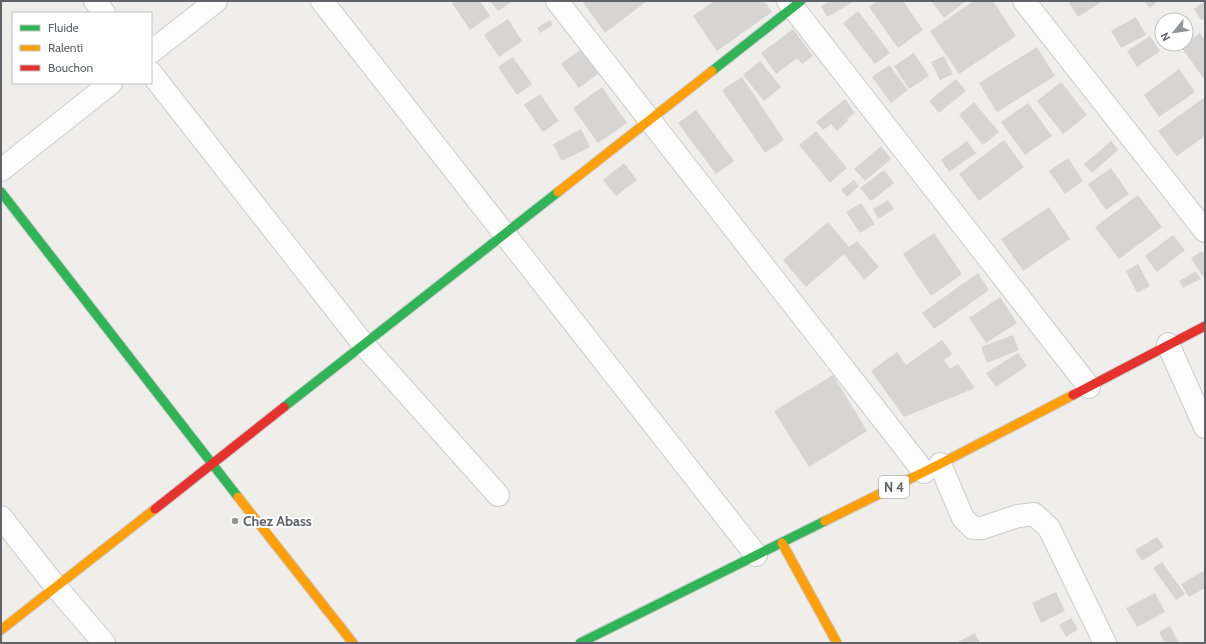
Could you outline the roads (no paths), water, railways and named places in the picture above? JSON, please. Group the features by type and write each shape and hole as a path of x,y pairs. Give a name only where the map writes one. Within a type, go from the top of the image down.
{"street":[{"path":"94,1 103,12"},
{"path":"152,51 216,1"},
{"path":"322,1 756,555"},
{"path":"557,1 650,120 932,468 963,518 974,528 982,528 1018,516 1034,514 1049,528 1105,643"},
{"path":"1024,1 1205,231"},
{"path":"1,630 650,120 794,3 1089,387"},
{"path":"152,74 364,345 498,495"},
{"path":"1,170 110,84"},
{"path":"1,192 352,643"},
{"name":"N 4","path":"580,643 932,468 1205,326"},
{"path":"1168,344 1205,427"},
{"path":"1,517 56,587 104,643"},
{"path":"782,543 837,643"}],"place":[{"name":"Chez Abass","path":"235,521"}]}
